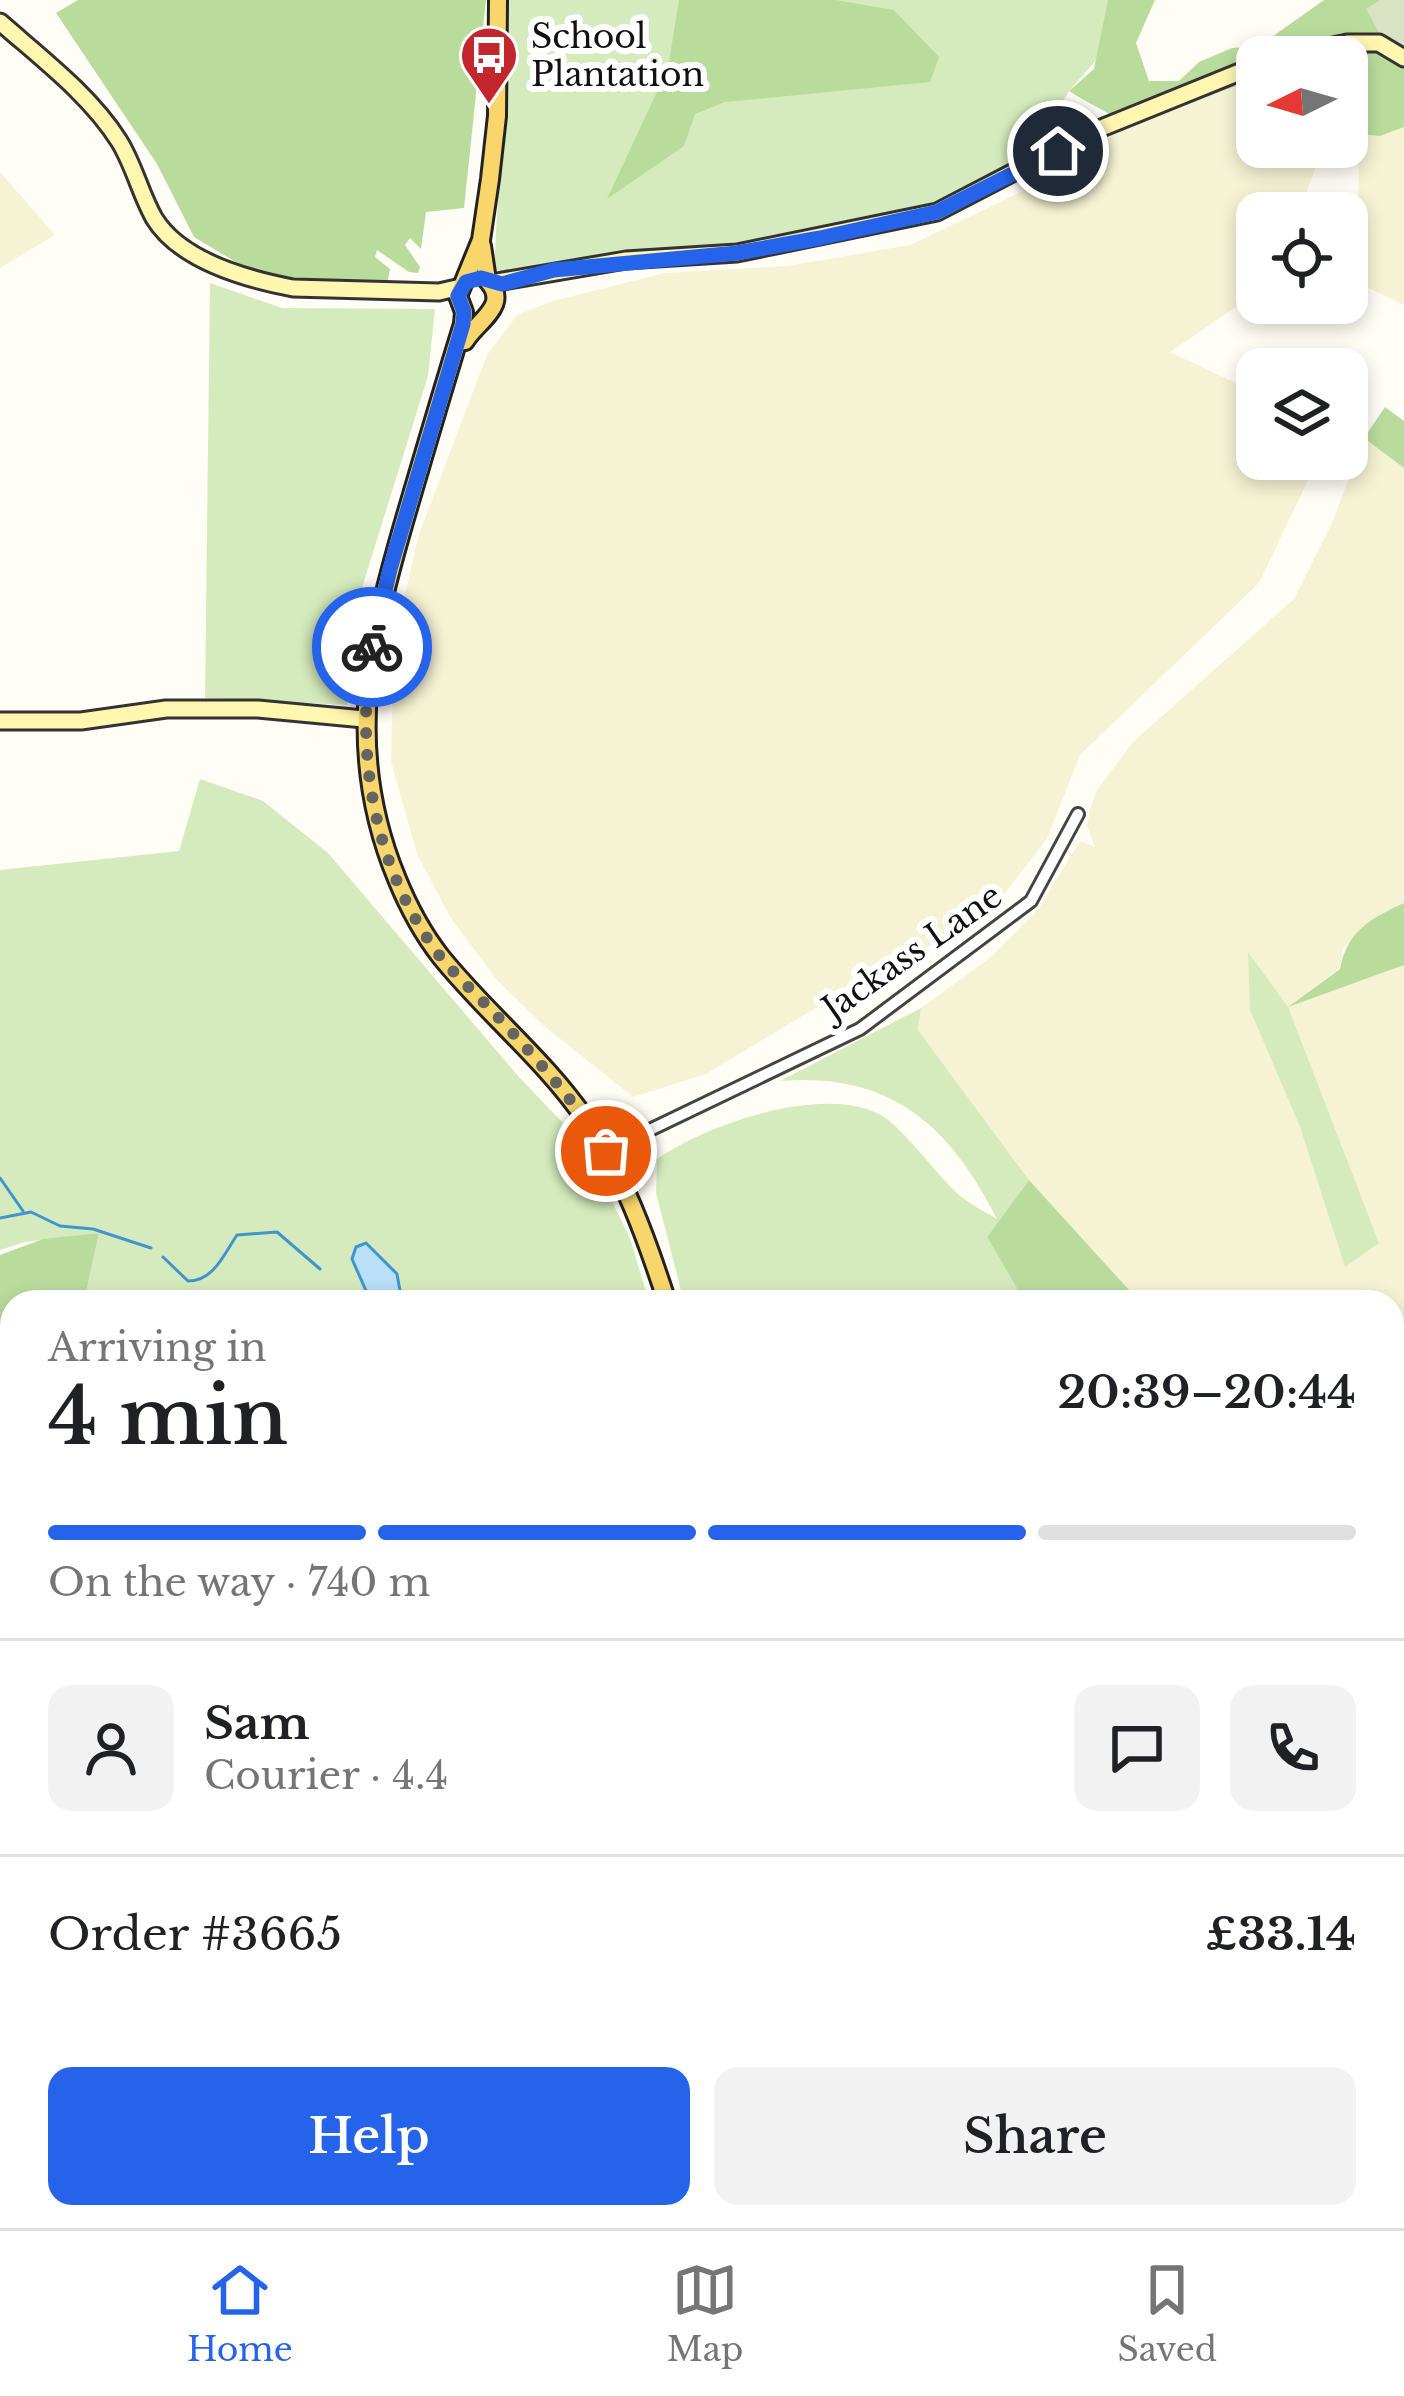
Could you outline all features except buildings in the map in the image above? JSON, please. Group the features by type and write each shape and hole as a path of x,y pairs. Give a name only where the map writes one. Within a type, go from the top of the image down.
{"main road":[{"path":"499,0 497,116 482,240 374,632 364,719 375,813 385,850 418,922 440,956 562,1088 606,1151 662,1290"},
{"path":"451,362 494,310 482,240"},
{"path":"463,296 492,288"},
{"path":"463,296 484,317"}],"street":[{"path":"0,22 98,113 119,141 155,220 181,247 292,288 463,296"},
{"path":"1368,43 1379,43 1404,58"},
{"path":"492,288 554,270 737,253 937,212 1089,134 1236,74"},
{"path":"0,721 81,721 166,709 258,709 364,719"},
{"name":"Jackass Lane","path":"606,1151 860,1029 1030,901 1078,814"}],"shaded area":[{"path":"1236,86 1236,168 1316,168 1307,192 1236,192 1236,307 1170,352 1236,383 1236,480 1308,480 1259,583 1080,755 1047,839 985,919 877,971 706,1074 633,1097 544,1026 497,980 450,917 417,854 391,761 394,642 419,534 487,355 517,315 553,301 665,273 787,266 910,245 1044,181 1126,127"},
{"path":"1404,127 1404,305 1368,288 1368,192 1358,192 1359,168 1368,168 1368,135 1380,136"},
{"path":"0,172 55,235 0,268"},
{"path":"1368,441 1404,468 1404,903 1382,913 1343,948 1340,968 1292,1004 1404,965 1404,1290 1129,1290 1029,1180 918,1030 921,1008 991,957 1037,911 1080,841 1095,847 1087,826 1090,809 1097,790 1133,742 1294,599 1348,480 1368,480","holes":["1249,954 1345,1266 1300,1127 1250,1010"]}],"green space":[{"path":"78,0 486,0 464,208 426,212 421,249 410,238 405,245 420,267 418,273 377,250 375,257 390,269 387,285 287,281 239,264 194,237 157,164 56,13"},
{"path":"509,0 1149,0 1069,91 1051,123 1011,172 938,204 740,246 514,277 494,269"},
{"path":"679,0 836,0 894,10 939,57 930,82 725,102 695,114 684,146 607,199 668,68"},
{"path":"1108,0 1155,0 1136,43 1149,81 1179,81 1199,62 1236,48 1236,86 1126,127 1069,91 1094,69"},
{"path":"1324,0 1381,0 1367,9 1381,34 1404,49 1404,127 1380,136 1368,135 1368,36 1273,36"},
{"path":"1381,0 1404,0 1404,49 1380,34 1366,9"},
{"path":"210,283 282,308 435,309 428,376 360,594 347,705 205,698"},
{"path":"1385,407 1404,421 1404,468 1368,441 1368,432"},
{"path":"200,779 263,801 328,853 519,1077 585,1146 630,1238 645,1290 87,1290 99,1233 25,1242 0,1250 0,870 179,851"},
{"path":"1404,903 1404,965 1288,1007 1340,969 1348,945 1362,927"},
{"path":"1248,952 1288,1007 1379,1243 1345,1267 1300,1127 1250,1010"},
{"path":"921,1008 918,1030 1029,1180 987,1237 1018,1290 681,1290 656,1193 657,1159 705,1133 765,1112 827,1104 879,1114 898,1128 958,1194 997,1219 959,1157 912,1112 854,1086 780,1081"},
{"path":"1029,1180 1129,1290 1018,1290 987,1237"},
{"path":"99,1233 87,1290 0,1290 0,1255 43,1239"}],"water":[{"path":"366,1243 397,1274 400,1290 366,1290 352,1259 356,1247"}],"waterway":[{"path":"0,1178 23,1211"},
{"path":"0,1218 31,1212 60,1226 93,1229 151,1248"},
{"path":"163,1257 188,1281 197,1280 217,1265 237,1235 277,1232 320,1269"}],"way so far":[{"path":"372,647 364,719 367,765 385,850 401,888 440,956 562,1088 606,1151"}],"place":[{"name":"School Plantation","path":"489,106"}],"route":[{"path":"372,647 390,569 463,324 458,296 466,282 481,278 502,284 554,270 737,253 820,238 937,212 1058,151"}]}
